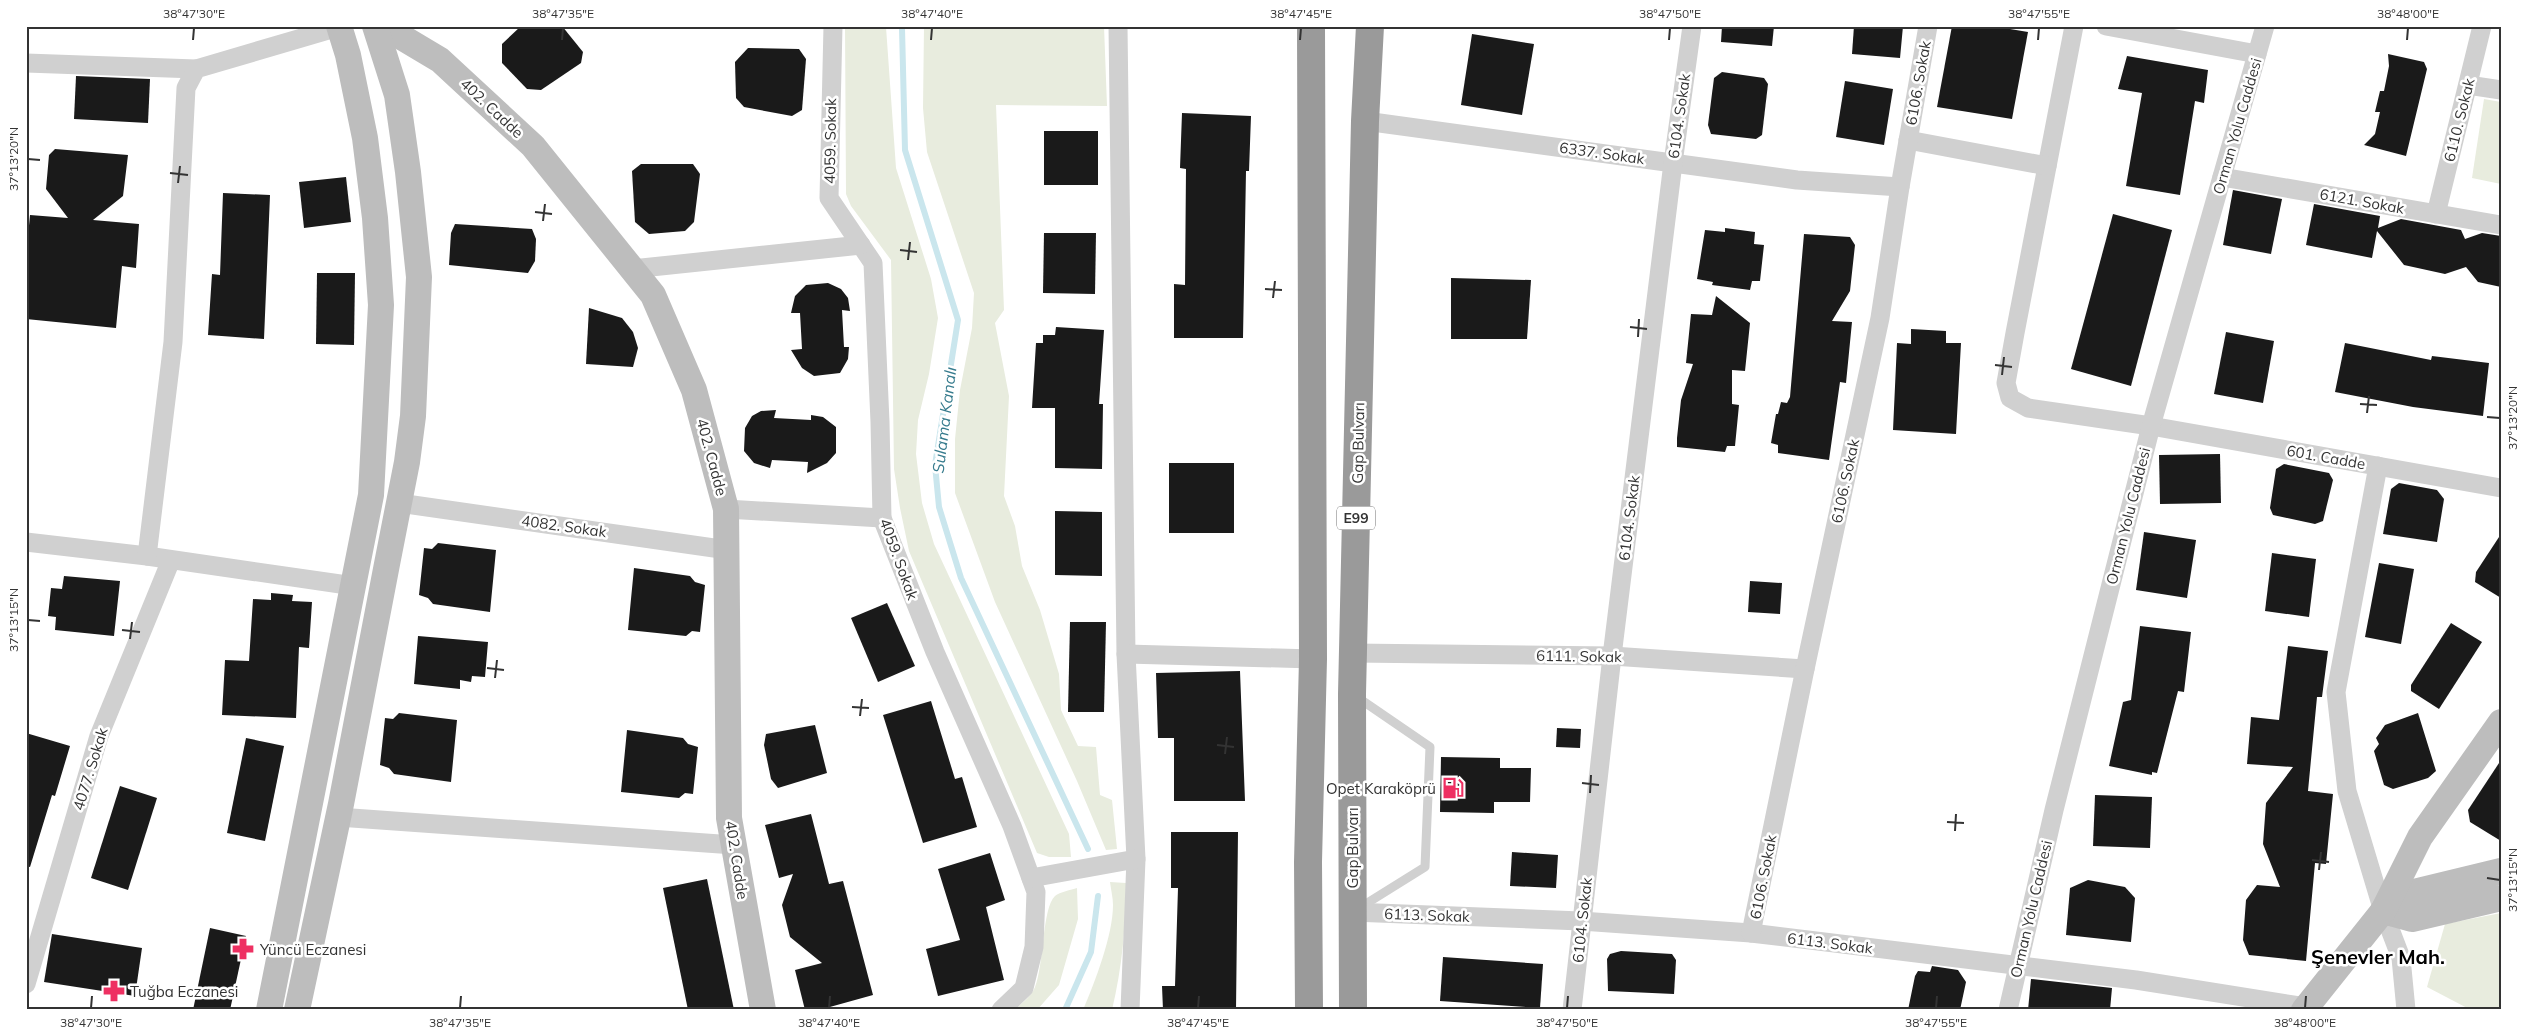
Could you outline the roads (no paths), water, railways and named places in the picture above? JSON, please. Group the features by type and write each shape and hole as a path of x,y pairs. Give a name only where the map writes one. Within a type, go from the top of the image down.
{"highway":[{"path":"1309,1010 1308,862 1313,659 1311,26"},
{"name":"Gap Bulvarı","path":"1353,1010 1352,694 1365,121 1370,26"}],"main road":[{"path":"269,1010 371,495 381,305 375,218 365,138 348,55 339,26"},
{"path":"297,1010 338,817 399,503 413,416 419,277 408,172 397,95 375,26"},
{"name":"402. Cadde","path":"383,26 440,60 533,146 653,295 694,390 726,509 728,550 729,818 763,1010"},
{"path":"2305,1008 2383,911 2420,837 2501,722"},
{"path":"2383,911 2406,894 2501,871"},
{"path":"2383,911 2412,919 2501,898"}],"street":[{"path":"26,63 196,69 339,26"},
{"name":"4059. Sokak","path":"833,26 829,198 873,263 882,518 935,652 1012,826 1036,892 1034,947 1024,988 1001,1010"},
{"path":"1118,26 1126,654 1136,859 1130,1010"},
{"name":"6104. Sokak","path":"1572,1010 1612,656 1673,163 1692,26"},
{"name":"6106. Sokak","path":"1752,933 1805,669 1880,318 1900,187 1928,26"},
{"name":"601. Cadde","path":"2074,26 2006,383 2010,398 2028,408 2151,426 2501,488"},
{"path":"2106,26 2257,54"},
{"name":"Orman Yolu Caddesi","path":"2008,1010 2054,810 2151,426 2265,26"},
{"name":"6110. Sokak","path":"2436,214 2482,26"},
{"path":"147,556 173,342 186,88 196,69"},
{"path":"2468,84 2501,90"},
{"name":"6337. Sokak","path":"1365,121 1797,180 1900,187"},
{"path":"1908,140 2047,166"},
{"name":"6121. Sokak","path":"2222,177 2501,225"},
{"path":"632,269 861,245"},
{"path":"2378,466 2336,692 2347,791 2383,911 2401,958 2406,1010"},
{"name":"4082. Sokak","path":"399,503 728,550"},
{"path":"726,509 882,518"},
{"path":"26,542 147,556 354,586"},
{"name":"4077. Sokak","path":"26,984 100,736 171,560"},
{"name":"6111. Sokak","path":"1353,653 1612,656 1805,669"},
{"path":"1126,654 1313,659"},
{"path":"338,817 734,845"},
{"path":"1031,878 1136,859"},
{"name":"6113. Sokak","path":"1352,912 1581,921 1752,933 2136,980 2305,1008"}],"lane":[{"path":"1352,694 1430,747 1425,867 1352,912"}],"waterway":[{"name":"Sulama Kanalı","path":"902,28 905,150 958,320 935,465 939,507 961,578 1088,849"},
{"name":"Sulama Kanalı","path":"1065,1010 1091,952 1098,896"}],"place":[{"name":"Opet Karaköprü","path":"1453,788"},
{"name":"Yüncü Eczanesi","path":"243,949"},
{"name":"Tuğba Eczanesi","path":"114,991"}],"district":[{"name":"Şenevler Mah.","path":"2378,956"}]}
